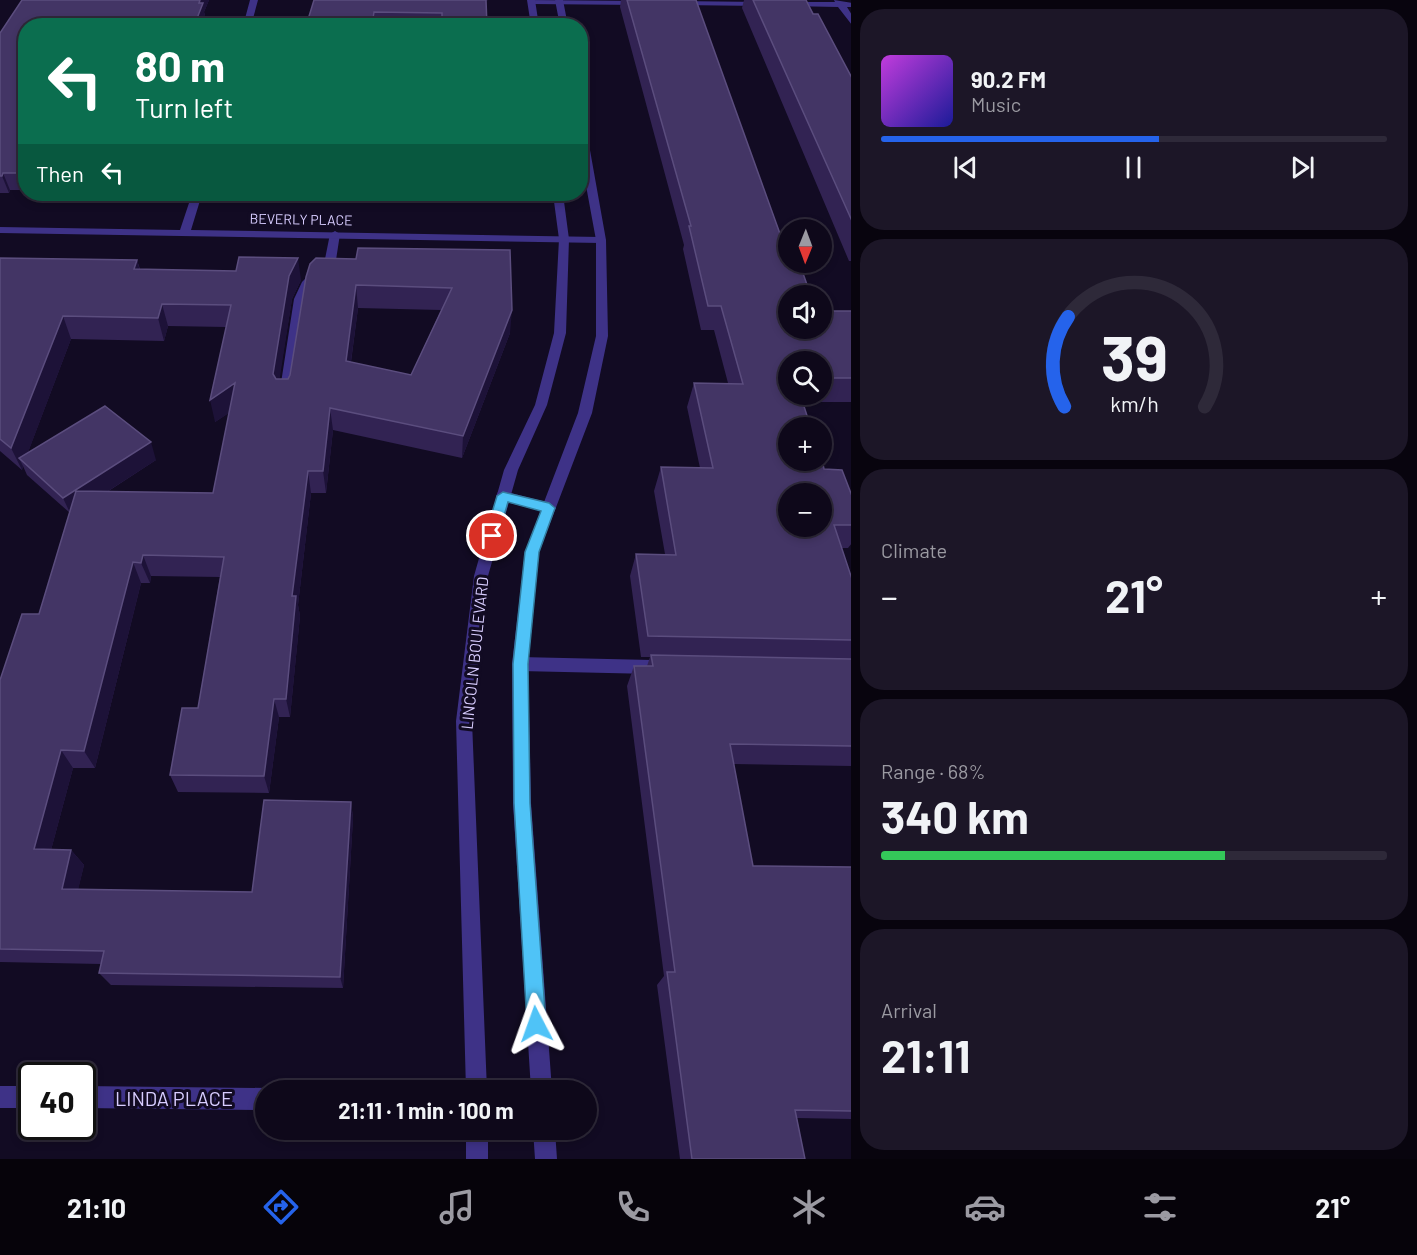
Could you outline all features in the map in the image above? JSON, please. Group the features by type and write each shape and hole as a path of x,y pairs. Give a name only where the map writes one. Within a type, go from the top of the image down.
{"street":[{"path":"249,18 254,0"},
{"path":"534,18 531,1 654,3"},
{"path":"560,1 563,18"},
{"path":"782,4 840,2 851,21"},
{"path":"665,3 771,4"},
{"path":"540,1080 522,803 520,664 532,552 585,414 602,336 601,240 588,167"},
{"path":"185,232 194,201"},
{"name":"LINCOLN BOULEVARD","path":"476,1080 464,722 481,576 511,470 541,405 560,333 564,239 559,201"},
{"name":"BEVERLY PLACE","path":"0,230 601,240"},
{"path":"285,396 300,299 306,284 325,268 330,260 335,234"},
{"path":"503,496 549,508"},
{"path":"520,664 662,667"},
{"path":"0,1097 18,1097"},
{"name":"LINDA PLACE","path":"96,1097 255,1099"},
{"path":"477,1140 477,1159"},
{"path":"545,1140 546,1159"}],"building":[{"path":"22,0 200,0 199,3 203,3 197,18 18,18 18,173 3,173 2,176 0,176 0,33"},
{"path":"314,0 486,0 487,18 442,18 442,13 374,12 373,18 308,18"},
{"path":"627,0 696,0 778,228 778,273 803,273 807,285 778,285 778,339 832,339 832,311 851,311 851,378 832,378 832,351 778,351 778,405 804,405 807,417 778,417 778,471 842,470 851,493 851,525 834,525 851,576 851,640 648,636 636,554 676,555 661,467 713,468 694,383 743,384 721,306 708,306 689,226 691,226"},
{"path":"753,0 806,0 813,14 818,14 851,76 851,219"},
{"path":"358,248 510,250 512,310 463,436 330,408 323,471 308,471 292,596 296,596 286,699 274,699 264,776 170,775 182,708 198,708 224,557 143,555 141,563 133,562 84,751 61,750 34,849 71,850 62,889 252,892 264,800 351,802 340,977 99,973 104,951 0,949 0,680 22,614 39,614 76,491 213,493 235,383 210,400 231,305 162,304 158,318 63,316 11,448 0,439 0,258 137,260 134,269 236,271 239,257 298,258 289,276 273,374 276,379 288,379 290,375 310,264 316,258 356,259","holes":["356,285 452,288 411,375 346,361"]},
{"path":"105,406 151,442 63,498 19,458"},
{"path":"651,655 851,659 851,746 730,744 753,866 851,867 851,1111 795,1110 805,1159 692,1159 667,972 675,972 634,666 653,666"}],"route":[{"path":"492,536 503,496 549,508 532,552 520,664 522,803 536,1024"}]}
